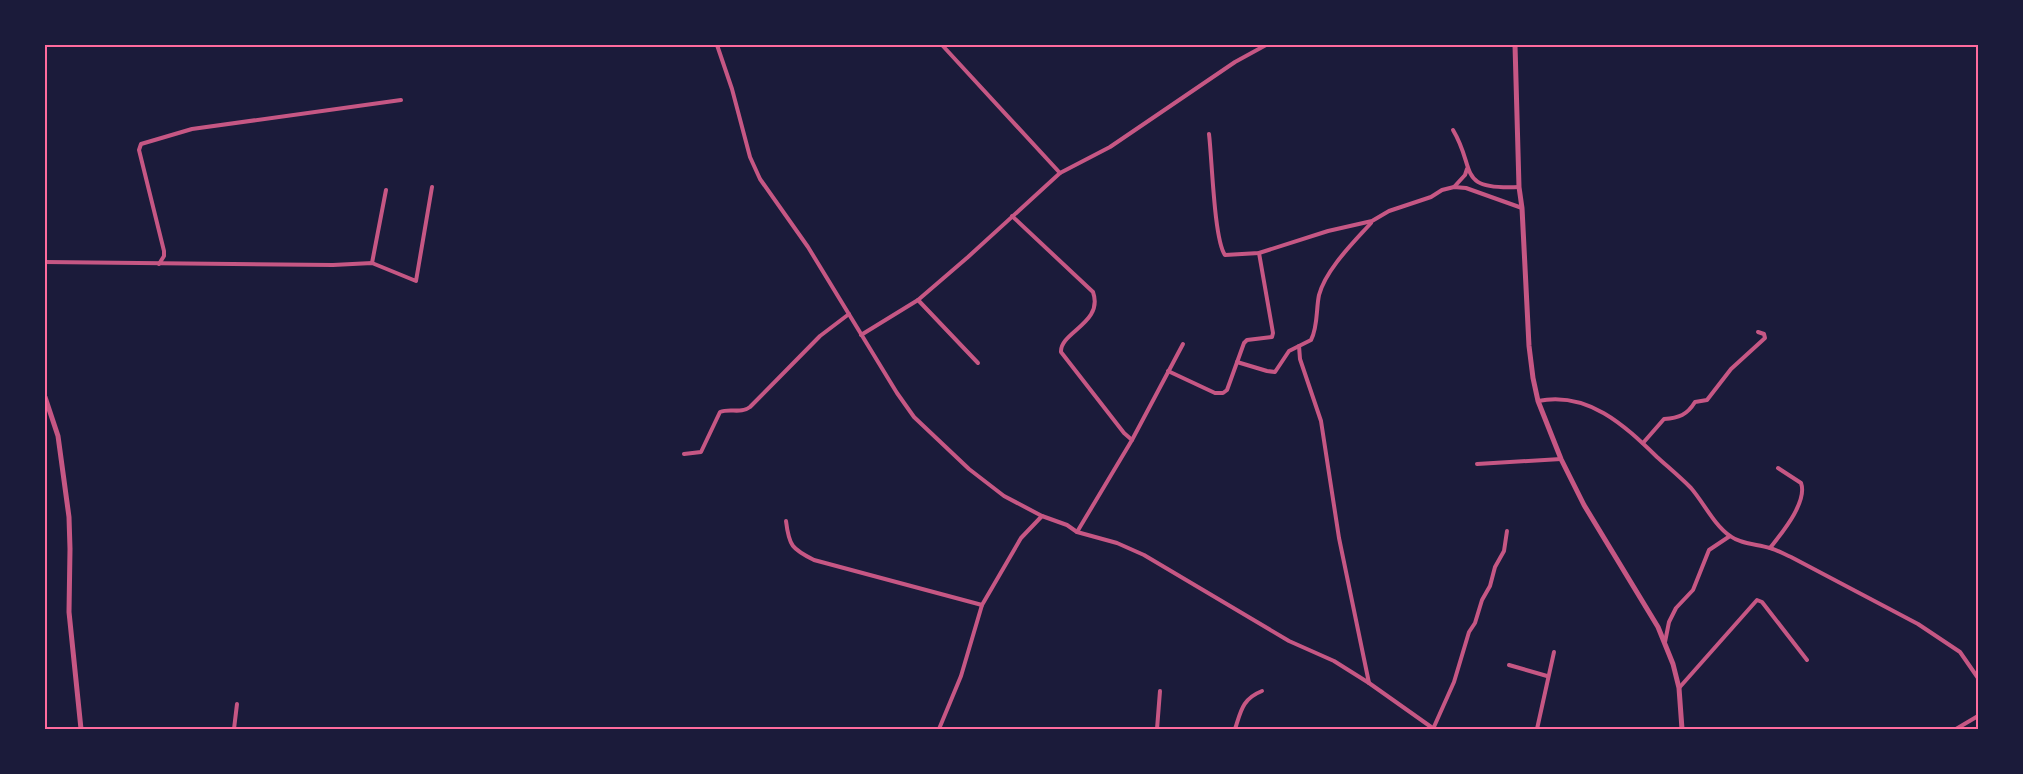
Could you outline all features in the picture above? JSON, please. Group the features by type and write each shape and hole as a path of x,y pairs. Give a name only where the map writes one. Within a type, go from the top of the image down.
{"street":[{"path":"717,45 728,75 755,169 766,189 808,247 897,394 914,417 987,484 1004,496 1042,516 1067,525 1077,532 1118,543 1144,555 1289,641 1334,661 1369,683 1433,729 1454,682 1469,632 1475,623 1482,600 1490,586 1495,567 1504,551 1507,532"},
{"path":"942,45 1060,173"},
{"path":"861,336 918,300 1060,173 1110,147 1235,62 1266,45"},
{"path":"1515,45 1519,187 1522,208 1529,346 1538,401 1561,459 1584,504 1658,627 1673,664 1679,688 1682,729"},
{"path":"159,264 164,256 164,251 140,144 192,129 401,100"},
{"path":"1453,130 1460,142 1471,176 1484,185 1504,188 1519,187"},
{"path":"1209,134 1218,233 1224,255 1259,253 1328,232 1372,222"},
{"path":"1454,187 1468,170"},
{"path":"45,262 159,264 372,263 416,280 432,187"},
{"path":"1237,362 1275,372 1289,351 1308,342 1313,336 1319,296 1324,282 1345,252 1372,222 1389,211 1430,198 1442,190 1454,187 1466,188 1522,208"},
{"path":"372,263 386,190"},
{"path":"1012,216 1093,292 1096,306 1092,314 1063,344 1061,352 1124,433 1132,440"},
{"path":"1168,371 1220,394 1227,390 1241,347 1247,340 1272,337 1273,332 1259,253"},
{"path":"918,300 978,363"},
{"path":"684,454 701,452 720,412 742,410 750,407 820,336 849,314"},
{"path":"1643,443 1664,419 1680,418 1691,409 1695,402 1707,400 1731,369 1765,338 1764,334 1758,332"},
{"path":"1077,532 1132,440 1182,344"},
{"path":"1299,346 1300,359 1321,421 1340,538 1369,683"},
{"path":"45,397 58,436 67,500 70,549 69,612 81,729"},
{"path":"1538,401 1555,398 1585,403 1607,414 1643,443 1691,489 1730,536 1749,544 1770,548 1918,624 1960,652 1978,678"},
{"path":"1478,464 1561,459"},
{"path":"1770,548 1792,518 1802,490 1801,483 1778,468"},
{"path":"939,729 962,676 982,605 1021,538 1042,516"},
{"path":"786,521 791,545 800,554 814,560 982,605"},
{"path":"1665,644 1669,622 1676,608 1693,590 1709,550 1730,536"},
{"path":"1679,688 1756,600 1762,602 1807,660"},
{"path":"1537,729 1554,652"},
{"path":"1509,664 1548,676"},
{"path":"1157,729 1160,691"},
{"path":"1235,729 1245,702 1252,695 1262,692"},
{"path":"234,729 237,704"},
{"path":"1956,729 1978,716"}]}
